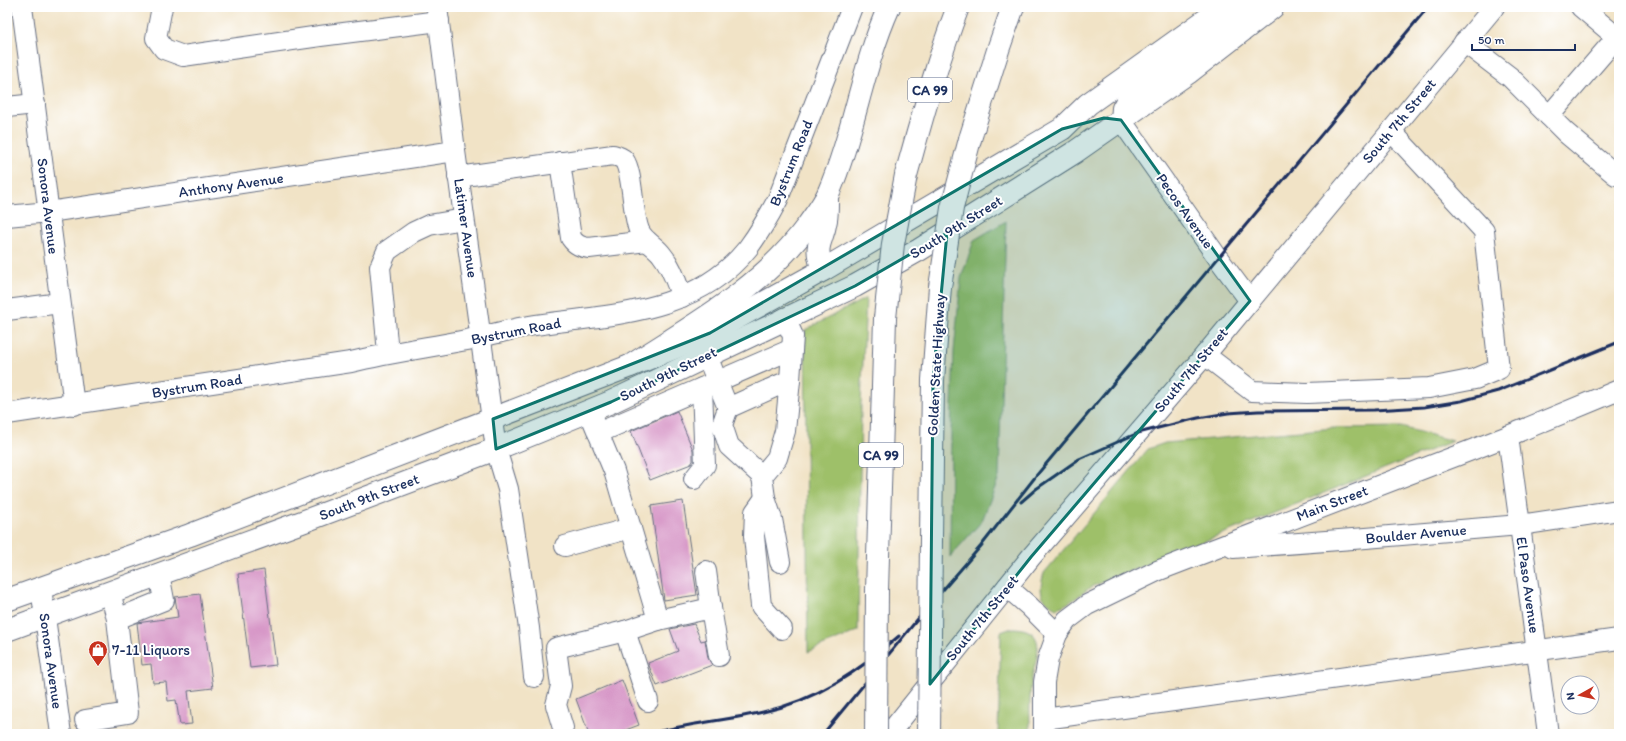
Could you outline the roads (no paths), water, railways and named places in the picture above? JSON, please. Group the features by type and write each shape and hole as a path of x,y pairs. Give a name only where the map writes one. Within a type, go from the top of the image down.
{"main road":[{"path":"630,366 744,291 766,273 787,252 816,214 827,196 838,166 873,48 889,7"},
{"name":"CA 99","path":"876,734 877,591 885,318 893,244 906,175 926,102 958,7"},
{"name":"Golden State Highway","path":"929,734 933,380 940,287 952,208 970,140 1013,7"},
{"name":"South 9th Street","path":"7,600 190,534 630,366 710,333 824,270 1062,129 1088,104 1224,7"},
{"name":"South 9th Street","path":"7,630 309,520 496,449 589,411 855,286 919,250 1075,152 1188,73 1272,7"},
{"path":"1062,129 1089,119 1104,118 1121,120"},
{"path":"827,196 826,221 818,244 818,257 824,270 832,279 843,285 855,286"}],"street":[{"name":"Sonora Avenue","path":"22,7 74,405"},
{"path":"162,7 156,38 164,49 183,56 320,36 438,14"},
{"name":"Bystrum Road","path":"7,414 351,362 388,353 481,337 528,326 626,313 657,306 682,297 705,285 728,268 747,249 762,229 778,199 852,7"},
{"path":"1121,120 1122,108 1127,99 1210,38 1228,18 1243,7"},
{"name":"South 7th Street","path":"889,734 1036,551 1205,355 1494,7"},
{"path":"1549,116 1618,38 1581,7"},
{"name":"Latimer Avenue","path":"438,14 458,177 493,418 496,449 508,489 529,628 534,677"},
{"path":"1464,42 1510,77 1572,138 1619,175"},
{"path":"7,107 35,104"},
{"name":"Pecos Avenue","path":"1121,120 1250,301"},
{"path":"1205,355 1252,391 1307,393 1429,388 1475,379 1499,369 1484,231 1391,131"},
{"name":"Anthony Avenue","path":"7,216 49,212 455,151"},
{"path":"458,177 613,154 621,158 625,162 628,173 639,231 647,241 662,254 670,267 682,297"},
{"path":"560,162 571,238 575,244 589,248 647,241"},
{"path":"388,353 380,267 387,251 414,232 434,224 464,219"},
{"path":"7,310 60,302"},
{"path":"762,476 777,458 785,431 794,336 785,318"},
{"path":"744,338 755,365"},
{"path":"598,433 792,349"},
{"path":"694,479 705,465 709,385 707,356"},
{"path":"780,562 762,476 729,446 722,425 728,408 790,380"},
{"path":"709,385 728,408"},
{"name":"Main Street","path":"1056,634 1067,620 1087,605 1157,571 1508,436 1619,390"},
{"path":"589,411 614,471 658,620"},
{"name":"El Paso Avenue","path":"1508,436 1548,734"},
{"path":"766,498 755,512 754,536 762,606 782,629"},
{"name":"Boulder Avenue","path":"1211,549 1520,525 1619,510"},
{"path":"565,546 630,528"},
{"path":"706,571 719,656"},
{"path":"117,619 164,600 159,574"},
{"path":"1007,587 1029,606 1056,634 1048,659 1044,682 1044,726 1537,650 1619,639"},
{"name":"Sonora Avenue","path":"41,588 61,734"},
{"path":"85,720 128,713 117,619 110,592"},
{"path":"563,728 556,705 562,686 556,648 625,631 658,620 711,608"},
{"path":"625,631 648,701"}],"railway":[{"path":"823,734 917,620 981,546 1036,476 1428,7"},
{"path":"1021,502 1036,489 1079,459 1138,433 1198,418 1228,413 1258,411 1374,410 1424,407 1461,401 1498,391 1619,342"},
{"path":"650,734 678,727 763,712 783,707 801,700 836,683 853,672 899,636"}],"place":[{"name":"7-11 Liquors","path":"98,667"}]}
